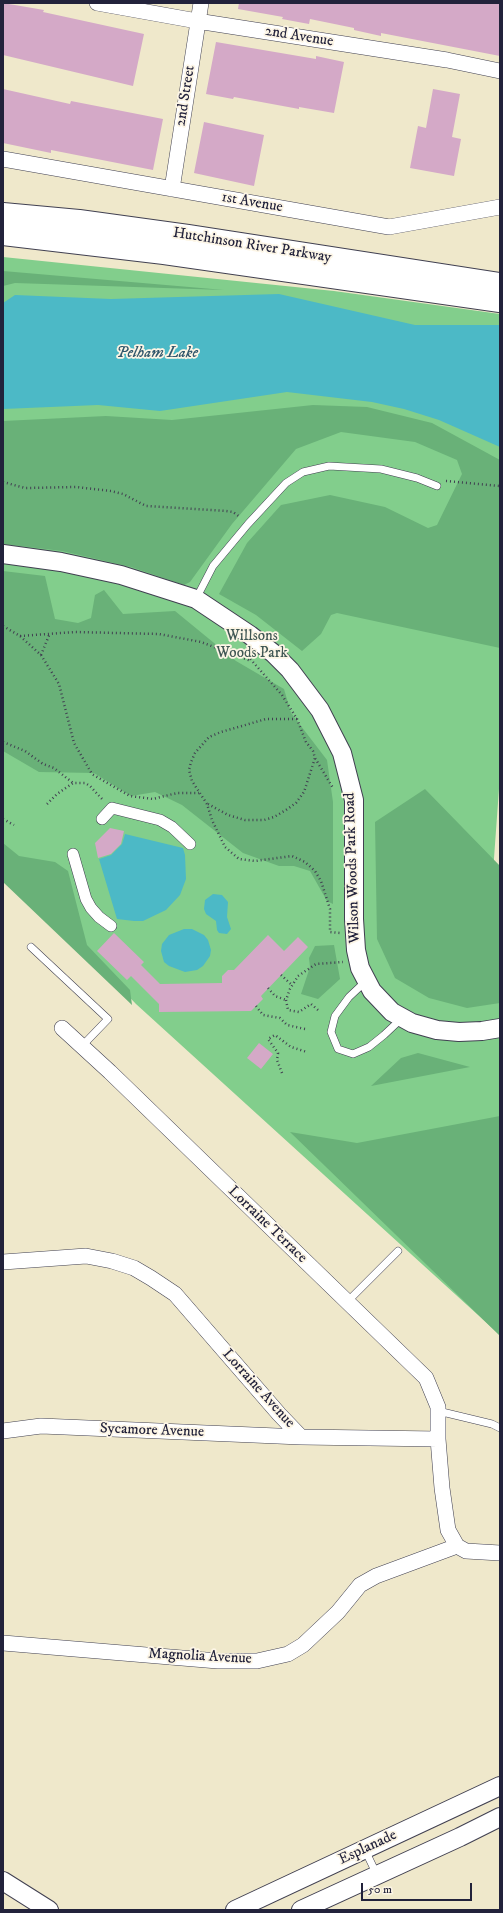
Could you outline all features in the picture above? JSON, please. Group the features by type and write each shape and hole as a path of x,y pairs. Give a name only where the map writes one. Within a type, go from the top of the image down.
{"highway":[{"name":"Hutchinson River Parkway","path":"3,214 79,221 166,233 500,284"},
{"name":"Hutchinson River Parkway","path":"3,234 164,252 500,301"}],"street":[{"name":"2nd Avenue","path":"97,3 197,21 447,60 500,71"},
{"name":"2nd Street","path":"172,189 200,3"},
{"name":"1st Avenue","path":"3,159 389,227 500,207"},
{"name":"Wilson Woods Park Road","path":"3,554 61,562 121,575 196,600 250,635 290,670 320,710 342,753 354,800 354,919 356,950 360,968 366,981 381,1002 401,1018 437,1030 482,1032 500,1028"},
{"path":"102,819 112,808 160,820 172,827 190,844"},
{"path":"73,854 86,899 91,908 99,917 111,926"},
{"name":"Lorraine Terrace","path":"62,1028 426,1378 438,1411 438,1439"},
{"name":"Lorraine Avenue","path":"3,1262 86,1256 112,1261 134,1268 175,1294 278,1414 301,1437 438,1439"},
{"name":"Sycamore Avenue","path":"3,1431 41,1426 301,1437"},
{"path":"438,1439 442,1488 448,1530 457,1546 466,1551 500,1553"},
{"name":"Magnolia Avenue","path":"3,1643 218,1661 257,1661 288,1654 303,1645 338,1612 360,1585 370,1579 457,1546"},
{"name":"Esplanade","path":"235,1910 500,1786"},
{"name":"Esplanade","path":"301,1910 500,1817"},
{"path":"3,1881 49,1910"}],"lane":[{"path":"196,600 213,566 248,524 286,483 303,472 329,466 381,468 417,478 437,486"},
{"path":"32,947 108,1019 82,1046"},
{"path":"366,981 349,997 335,1016 331,1032 338,1049 353,1054 368,1047 384,1035 401,1018"},
{"path":"347,1302 398,1251"},
{"path":"438,1411 492,1424 500,1428"},
{"path":"364,1849 377,1875"}],"path":[{"path":"437,486 447,480 500,486"},
{"path":"3,482 25,488 76,488 111,491 123,494 146,506 233,512 248,524"},
{"path":"3,626 20,636 40,655 59,684 74,743 92,774 130,796 153,799 177,793 199,793"},
{"path":"20,636 50,633 159,634 201,642 251,661 282,694 298,719 306,742 313,751 315,758 304,792 296,803 286,810 264,820 240,818 228,815 207,804"},
{"path":"40,655 50,633"},
{"path":"298,719 266,719 221,732 210,737 202,744 191,762 189,770 199,793 207,804 212,820 222,842 231,854 239,859 255,861 292,856 305,862 315,871 321,881 330,909 330,932 342,933"},
{"path":"3,742 25,751 43,764 54,768 73,783"},
{"path":"47,804 57,794 73,783 85,783 90,786 102,800"},
{"path":"3,819 14,825"},
{"path":"318,1010 311,1004 299,1012 288,1010 286,1000 292,986 298,976 316,964 345,962"},
{"path":"281,975 292,986"},
{"path":"268,988 275,996 286,1000"},
{"path":"256,1006 263,1015 280,1018 287,1026 305,1029"},
{"path":"282,1073 276,1060 278,1053 268,1039 274,1035 291,1047 307,1052"}],"green space":[{"name":"Willsons Woods Park","path":"3,257 334,291 500,314 500,775 493,872 500,873 500,1335 136,1004 3,866"},
{"path":"3,271 224,290 15,283 3,286"},
{"path":"313,405 367,407 432,423 500,460 500,648 337,613 331,615 321,634 302,651 256,615 219,594 247,543 281,505 330,495 385,507 428,528 437,525 462,474 457,460 415,442 341,432 296,449 232,524 190,582 184,585 131,567 62,551 3,544 3,421 106,416 172,420"},
{"path":"3,571 45,576 55,619 78,623 91,618 95,595 104,590 123,614 175,611 236,661 284,689 291,713 327,760 333,802 333,904 327,901 310,871 294,866 279,866 243,853 182,805 155,792 131,796 94,773 39,772 3,751"},
{"path":"425,789 500,866 500,1003 467,1008 429,998 395,978 377,939 375,822"},
{"path":"3,843 19,856 55,862 68,871 87,945 130,990 132,1005 3,882"},
{"path":"334,945 340,979 318,999 301,994 310,967 309,958 315,946"},
{"path":"418,1053 470,1067 371,1086 401,1058"},
{"path":"500,1116 500,1336 290,1132 357,1143"}],"water":[{"name":"Pelham Lake","path":"279,294 415,325 500,325 500,447 439,420 404,409 372,402 287,392 160,411 98,405 3,409 3,303 15,295 111,299"},
{"path":"125,834 183,848 185,855 186,879 180,895 166,910 143,921 117,919 99,859 111,855 122,844"},
{"path":"213,894 222,895 228,902 227,917 231,929 227,934 219,933 217,930 216,921 206,914 204,909 205,900"},
{"path":"184,929 192,929 204,935 208,940 211,950 210,956 203,966 197,970 185,972 169,966 164,962 161,951 162,944 169,935"}],"building":[{"path":"3,3 44,10 43,12 144,34 133,86 3,55"},
{"path":"239,3 500,3 500,56 381,33 381,36 354,30 354,28 310,19 309,24 282,19 283,17 238,9"},
{"path":"216,42 316,59 316,56 344,62 334,113 206,94"},
{"path":"3,89 70,104 71,101 163,119 153,170 51,150 51,153 3,143"},
{"path":"433,89 460,94 452,137 461,139 454,176 410,168 418,126 426,128"},
{"path":"204,122 264,135 254,186 194,173"},
{"path":"110,828 124,831 121,844 111,854 98,858 95,843"},
{"path":"114,933 144,962 141,965 160,984 222,983 222,976 228,970 234,970 268,935 284,951 298,937 308,947 261,996 263,999 251,1011 159,1012 159,1004 131,976 127,980 97,951"},
{"path":"259,1043 273,1054 261,1069 247,1058"}]}
